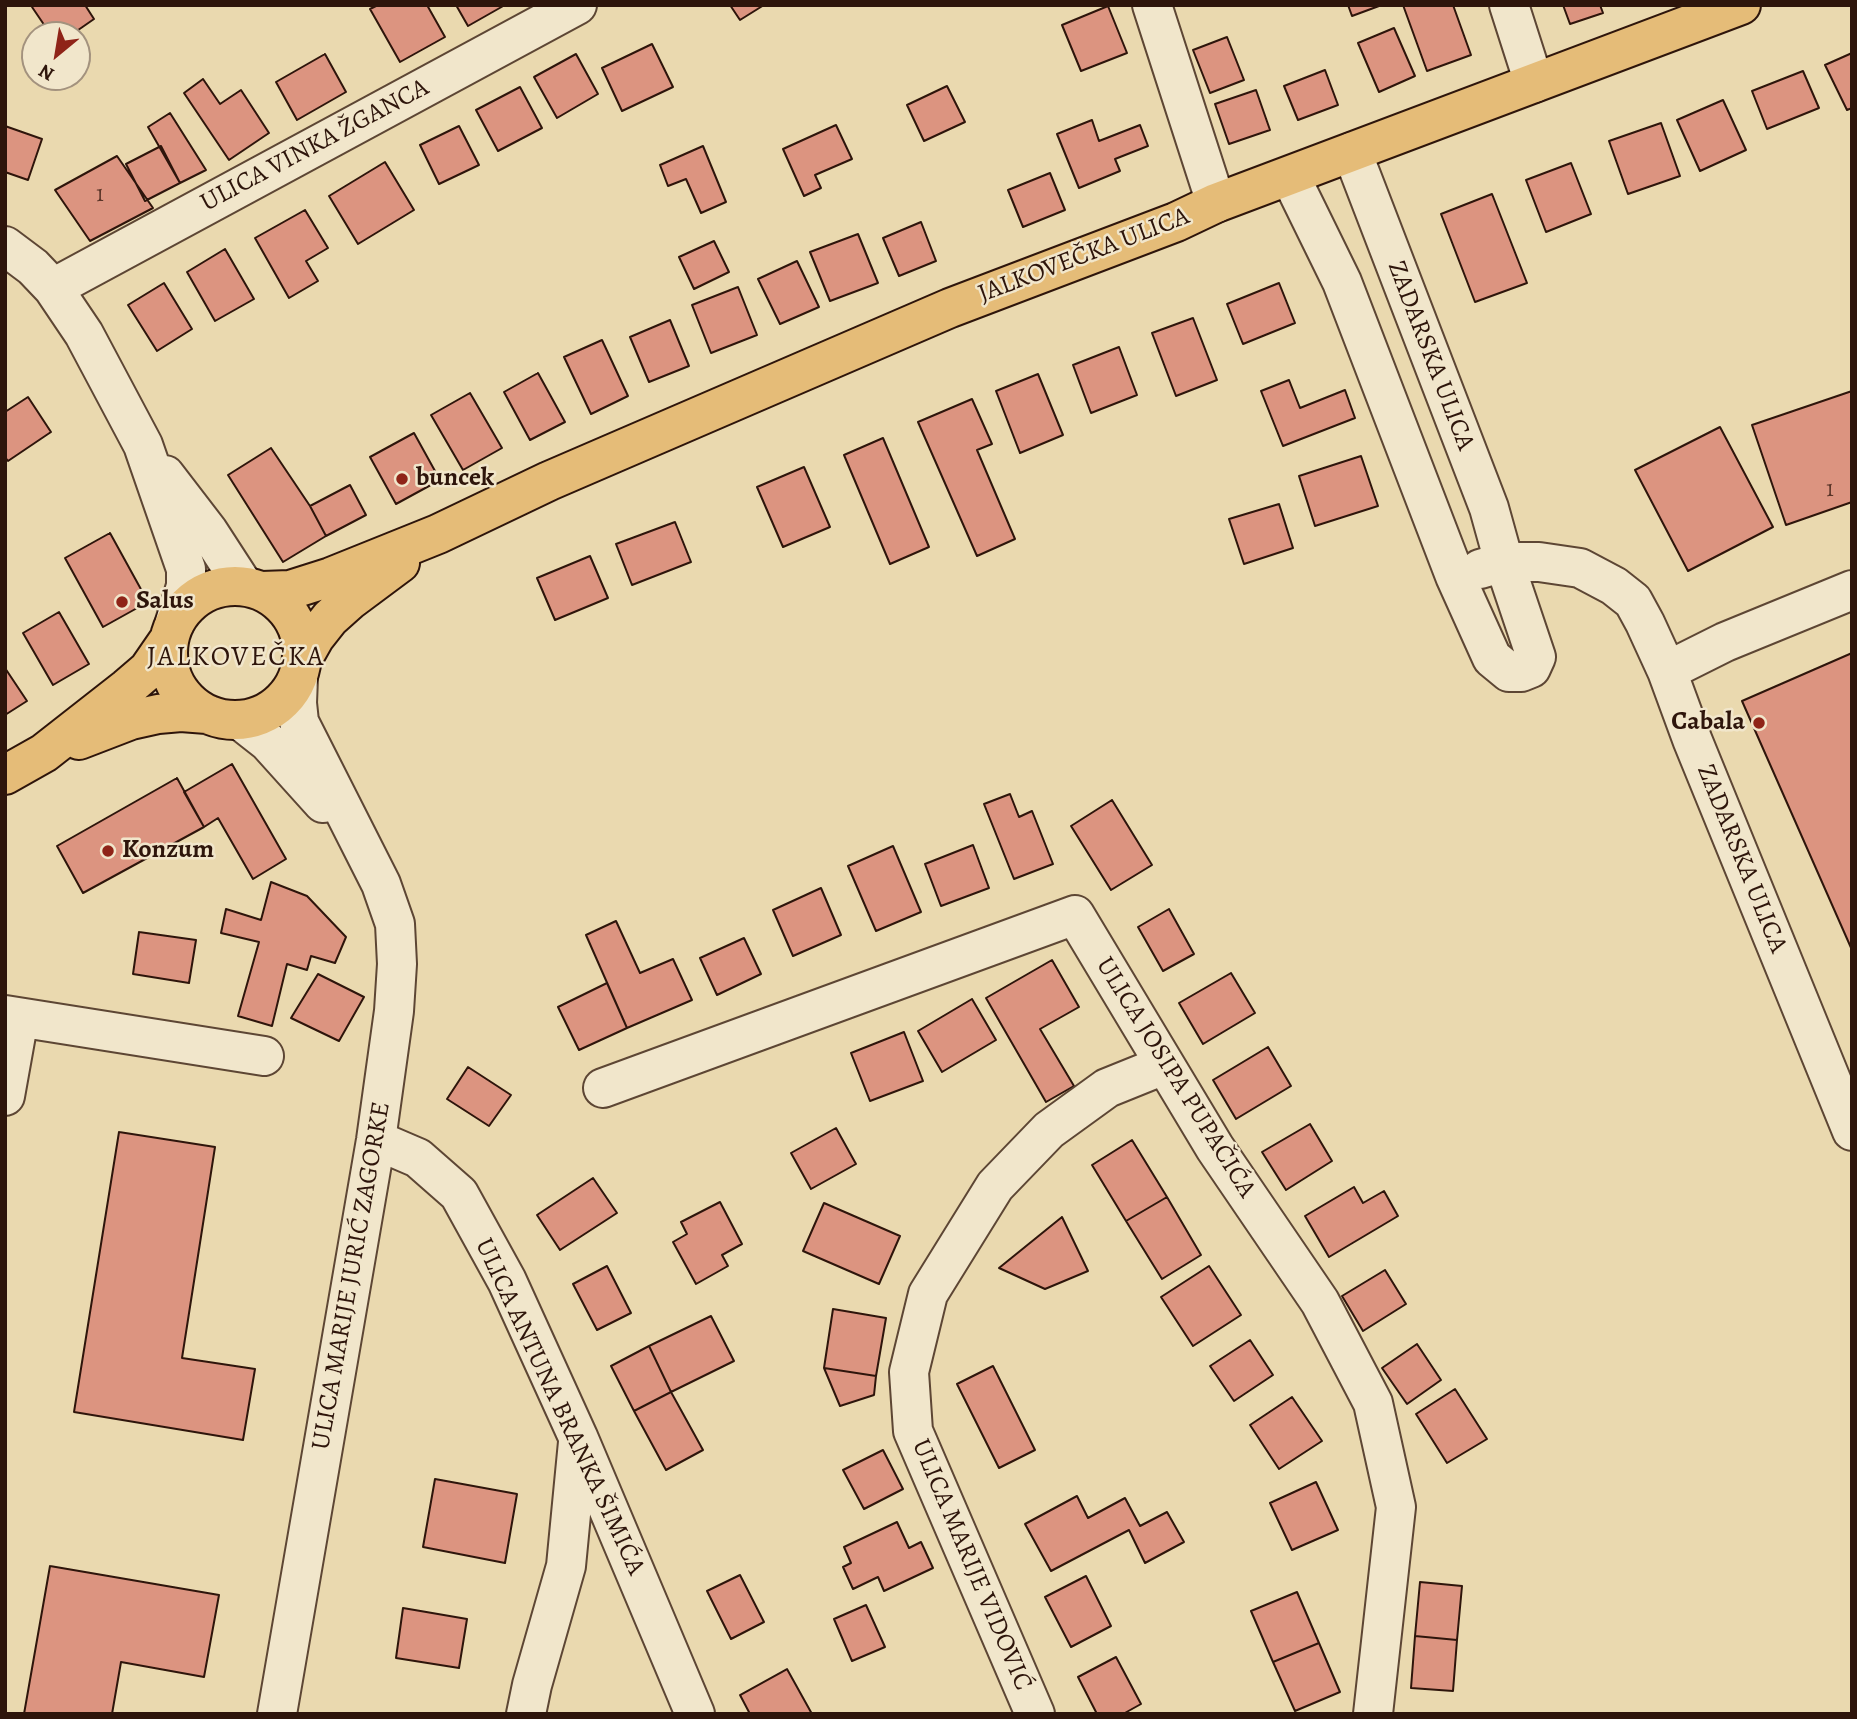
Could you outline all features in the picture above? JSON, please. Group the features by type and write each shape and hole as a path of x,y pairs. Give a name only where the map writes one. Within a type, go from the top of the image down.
{"main road":[{"name":"JALKOVEČKA ULICA","path":"252,588 290,590 307,586 438,534 549,481 950,308 1176,222 1216,203 1741,5"},
{"name":"JALKOVEČKA ULICA","path":"300,669 316,636 330,618 438,534"},
{"path":"5,775 44,753 131,720 158,714 258,717 275,708 288,694 300,669 301,638 294,619 280,602 252,588 222,586 203,593 187,606 148,670 44,753"},
{"path":"172,631 168,663 175,684 189,702 223,717"}],"street":[{"name":"ULICA VINKA ŽGANCA","path":"53,288 578,5"},
{"path":"1152,5 1216,203"},
{"path":"1509,5 1534,83"},
{"name":"ZADARSKA ULICA","path":"1290,176 1342,282 1455,576 1492,658 1509,672 1521,672 1531,667 1536,657 1489,508 1352,152"},
{"path":"5,246 33,267 53,288 85,334 143,445 186,569 186,586 172,631"},
{"path":"143,445 252,588"},
{"name":"ZADARSKA ULICA","path":"1455,576 1504,562 1539,562 1580,568 1614,586 1633,601 1646,622 1667,671 1692,739 1852,1131"},
{"path":"1667,671 1725,642 1852,590"},
{"name":"ULICA MARIJE JURIĆ ZAGORKE","path":"277,1714 376,1140 394,1011 397,964 395,924 381,884 299,722 297,703 300,669"},
{"name":"ULICA MARIJE JURIĆ ZAGORKE","path":"223,717 268,742 359,844"},
{"name":"ULICA JOSIPA PUPAČIĆA","path":"603,1088 1075,915 1215,1148 1320,1302 1373,1403 1396,1507 1373,1714"},
{"path":"5,1096 12,1016 264,1056"},
{"name":"ULICA MARIJE VIDOVIĆ","path":"1035,1714 913,1431 909,1372 928,1294 995,1186 1049,1130 1097,1095 1107,1088 1164,1065"},
{"name":"ULICA ANTUNA BRANKA ŠIMIĆA","path":"376,1140 418,1158 458,1194 507,1281 578,1437 695,1714"},
{"path":"526,1714 566,1566 578,1437"}],"building":[{"path":"85,5 94,19 42,21 32,7"},
{"path":"378,5 427,5 445,37 400,62 370,9"},
{"path":"456,5 505,5 468,26"},
{"path":"730,5 764,5 740,20"},
{"path":"1348,5 1378,5 1379,6 1352,16"},
{"path":"1403,5 1453,5 1471,55 1427,71"},
{"path":"1563,5 1600,5 1603,13 1570,24"},
{"path":"1108,6 1127,53 1081,71 1062,25"},
{"path":"1394,28 1415,76 1379,92 1358,43"},
{"path":"1227,37 1244,80 1210,93 1193,50"},
{"path":"652,44 673,87 622,111 602,68"},
{"path":"1852,53 1852,108 1847,110 1825,65"},
{"path":"325,54 346,92 297,120 276,82"},
{"path":"576,54 598,94 557,118 534,77"},
{"path":"1325,70 1338,105 1298,120 1284,86"},
{"path":"1803,71 1819,108 1767,129 1752,91"},
{"path":"203,79 220,104 241,90 269,133 229,160 184,93"},
{"path":"947,86 965,122 924,141 907,105"},
{"path":"520,87 542,128 498,151 476,110"},
{"path":"1256,90 1270,130 1229,144 1215,104"},
{"path":"1723,100 1746,150 1700,171 1677,120"},
{"path":"170,113 206,170 180,183 148,127"},
{"path":"1092,120 1099,141 1140,125 1148,146 1115,159 1120,171 1079,188 1057,134"},
{"path":"1661,123 1680,176 1628,194 1609,141"},
{"path":"836,125 852,159 815,175 821,188 804,196 783,149"},
{"path":"5,126 42,139 28,180 5,172"},
{"path":"459,126 479,165 439,184 420,145"},
{"path":"161,146 180,183 145,201 126,164"},
{"path":"703,146 726,202 701,213 686,179 668,186 660,165"},
{"path":"117,156 153,208 90,241 55,190"},
{"path":"385,162 414,210 358,244 329,196"},
{"path":"1571,163 1591,214 1546,232 1526,180"},
{"path":"1050,173 1065,210 1023,227 1008,190"},
{"path":"1492,194 1527,283 1475,302 1441,214"},
{"path":"305,210 328,248 306,261 318,281 289,298 255,238"},
{"path":"921,222 936,261 899,276 883,238"},
{"path":"858,234 878,283 830,301 810,252"},
{"path":"714,241 729,272 694,289 679,257"},
{"path":"225,249 254,299 215,321 187,272"},
{"path":"797,261 819,307 780,324 758,279"},
{"path":"164,283 192,329 157,351 128,305"},
{"path":"1279,283 1295,323 1243,344 1227,304"},
{"path":"738,287 757,335 711,353 692,305"},
{"path":"1193,318 1217,380 1176,396 1152,333"},
{"path":"670,320 689,366 649,382 630,337"},
{"path":"602,340 628,396 591,414 564,357"},
{"path":"1119,347 1137,395 1091,413 1073,365"},
{"path":"538,373 565,422 530,440 504,392"},
{"path":"1038,374 1063,435 1020,453 996,391"},
{"path":"1289,380 1300,408 1345,390 1355,418 1283,446 1261,391"},
{"path":"1852,391 1852,502 1786,525 1752,425"},
{"path":"470,393 502,448 463,470 431,415"},
{"path":"28,397 51,432 8,461 5,457 5,412"},
{"path":"972,399 992,444 977,450 1015,539 977,556 918,422"},
{"path":"1720,427 1773,527 1688,571 1635,470"},
{"path":"414,433 440,480 396,504 370,457"},
{"path":"883,438 929,547 890,564 844,455"},
{"path":"271,448 310,506 326,536 283,562 228,475"},
{"path":"1361,456 1378,506 1315,526 1299,476"},
{"path":"804,467 830,527 783,547 757,487"},
{"path":"350,485 366,515 326,536 310,506"},
{"path":"1279,504 1293,548 1244,564 1229,519"},
{"path":"675,522 691,562 632,585 616,544"},
{"path":"110,533 148,602 103,627 65,558"},
{"path":"590,556 608,598 555,620 537,578"},
{"path":"59,612 89,664 53,685 23,633"},
{"path":"1852,653 1852,950 1742,701"},
{"path":"5,668 27,701 5,715"},
{"path":"232,764 286,859 253,879 218,818 204,827 184,792"},
{"path":"177,778 204,827 83,893 57,846"},
{"path":"1010,794 1019,817 1032,811 1053,864 1014,879 984,804"},
{"path":"1112,800 1152,865 1111,890 1071,826"},
{"path":"973,845 989,888 941,906 925,864"},
{"path":"893,846 921,912 876,931 848,866"},
{"path":"271,882 307,896 346,937 335,963 311,956 307,970 287,964 272,1026 238,1016 259,942 221,933 226,909 261,920"},
{"path":"821,888 841,935 793,956 773,910"},
{"path":"1169,909 1194,954 1163,971 1138,927"},
{"path":"616,921 640,973 673,959 692,1000 627,1028 586,935"},
{"path":"139,932 196,940 189,983 133,974"},
{"path":"744,938 761,974 717,995 700,958"},
{"path":"1052,960 1079,1007 1040,1029 1074,1086 1046,1102 986,998"},
{"path":"1231,973 1255,1013 1203,1044 1179,1003"},
{"path":"318,974 364,997 339,1041 291,1018"},
{"path":"607,983 627,1028 579,1050 558,1007"},
{"path":"972,999 996,1040 942,1072 918,1031"},
{"path":"904,1032 923,1081 870,1101 851,1053"},
{"path":"1268,1047 1291,1086 1236,1119 1213,1080"},
{"path":"468,1067 511,1095 489,1126 447,1099"},
{"path":"1310,1124 1332,1161 1286,1190 1262,1152"},
{"path":"836,1128 856,1164 811,1189 791,1153"},
{"path":"119,1132 215,1147 182,1358 255,1369 243,1440 74,1412"},
{"path":"1132,1140 1167,1197 1126,1221 1092,1165"},
{"path":"593,1178 617,1213 560,1250 537,1215"},
{"path":"1354,1187 1363,1203 1384,1191 1398,1216 1329,1257 1305,1216"},
{"path":"1167,1197 1201,1255 1162,1279 1126,1221"},
{"path":"720,1202 742,1244 722,1255 728,1266 696,1284 673,1242 687,1234 681,1222"},
{"path":"824,1203 900,1236 879,1284 803,1251"},
{"path":"1062,1217 1088,1271 1045,1289 999,1268"},
{"path":"607,1266 631,1313 597,1330 573,1284"},
{"path":"1209,1266 1241,1315 1193,1346 1161,1297"},
{"path":"1385,1270 1406,1304 1363,1331 1342,1296"},
{"path":"833,1309 886,1318 876,1376 824,1368"},
{"path":"711,1316 734,1361 671,1392 649,1346"},
{"path":"1250,1340 1273,1375 1234,1401 1210,1366"},
{"path":"1417,1344 1441,1380 1407,1404 1382,1368"},
{"path":"649,1346 671,1392 634,1411 611,1366"},
{"path":"993,1366 1035,1450 999,1468 957,1384"},
{"path":"824,1368 876,1376 874,1395 840,1406"},
{"path":"1455,1389 1487,1439 1447,1463 1416,1414"},
{"path":"671,1392 703,1450 666,1470 634,1411"},
{"path":"1292,1397 1322,1441 1279,1469 1250,1425"},
{"path":"883,1450 903,1489 864,1509 843,1470"},
{"path":"435,1479 517,1494 505,1563 423,1547"},
{"path":"1316,1482 1338,1530 1292,1550 1270,1503"},
{"path":"1077,1496 1088,1518 1125,1498 1140,1526 1167,1512 1184,1542 1145,1563 1129,1530 1051,1571 1025,1524"},
{"path":"897,1522 909,1548 921,1542 933,1568 884,1591 878,1577 853,1589 843,1567 851,1563 844,1547"},
{"path":"50,1566 219,1595 204,1677 121,1662 112,1714 24,1714"},
{"path":"740,1575 764,1622 731,1639 707,1591"},
{"path":"1086,1576 1111,1626 1071,1647 1045,1597"},
{"path":"1420,1582 1462,1586 1457,1640 1415,1636"},
{"path":"1297,1592 1319,1643 1273,1662 1251,1611"},
{"path":"866,1605 885,1647 852,1661 834,1619"},
{"path":"403,1608 467,1619 459,1668 396,1658"},
{"path":"1415,1636 1457,1640 1453,1691 1411,1688"},
{"path":"1319,1643 1340,1692 1295,1711 1273,1662"},
{"path":"1116,1657 1141,1704 1123,1714 1097,1714 1078,1677"},
{"path":"787,1669 812,1714 750,1714 740,1695"}],"place":[{"name":"buncek","path":"402,479"},
{"name":"Salus","path":"122,602"},
{"name":"Cabala","path":"1759,723"},
{"name":"Konzum","path":"108,851"}],"district":[{"name":"JALKOVEČKA","path":"236,658"}]}
